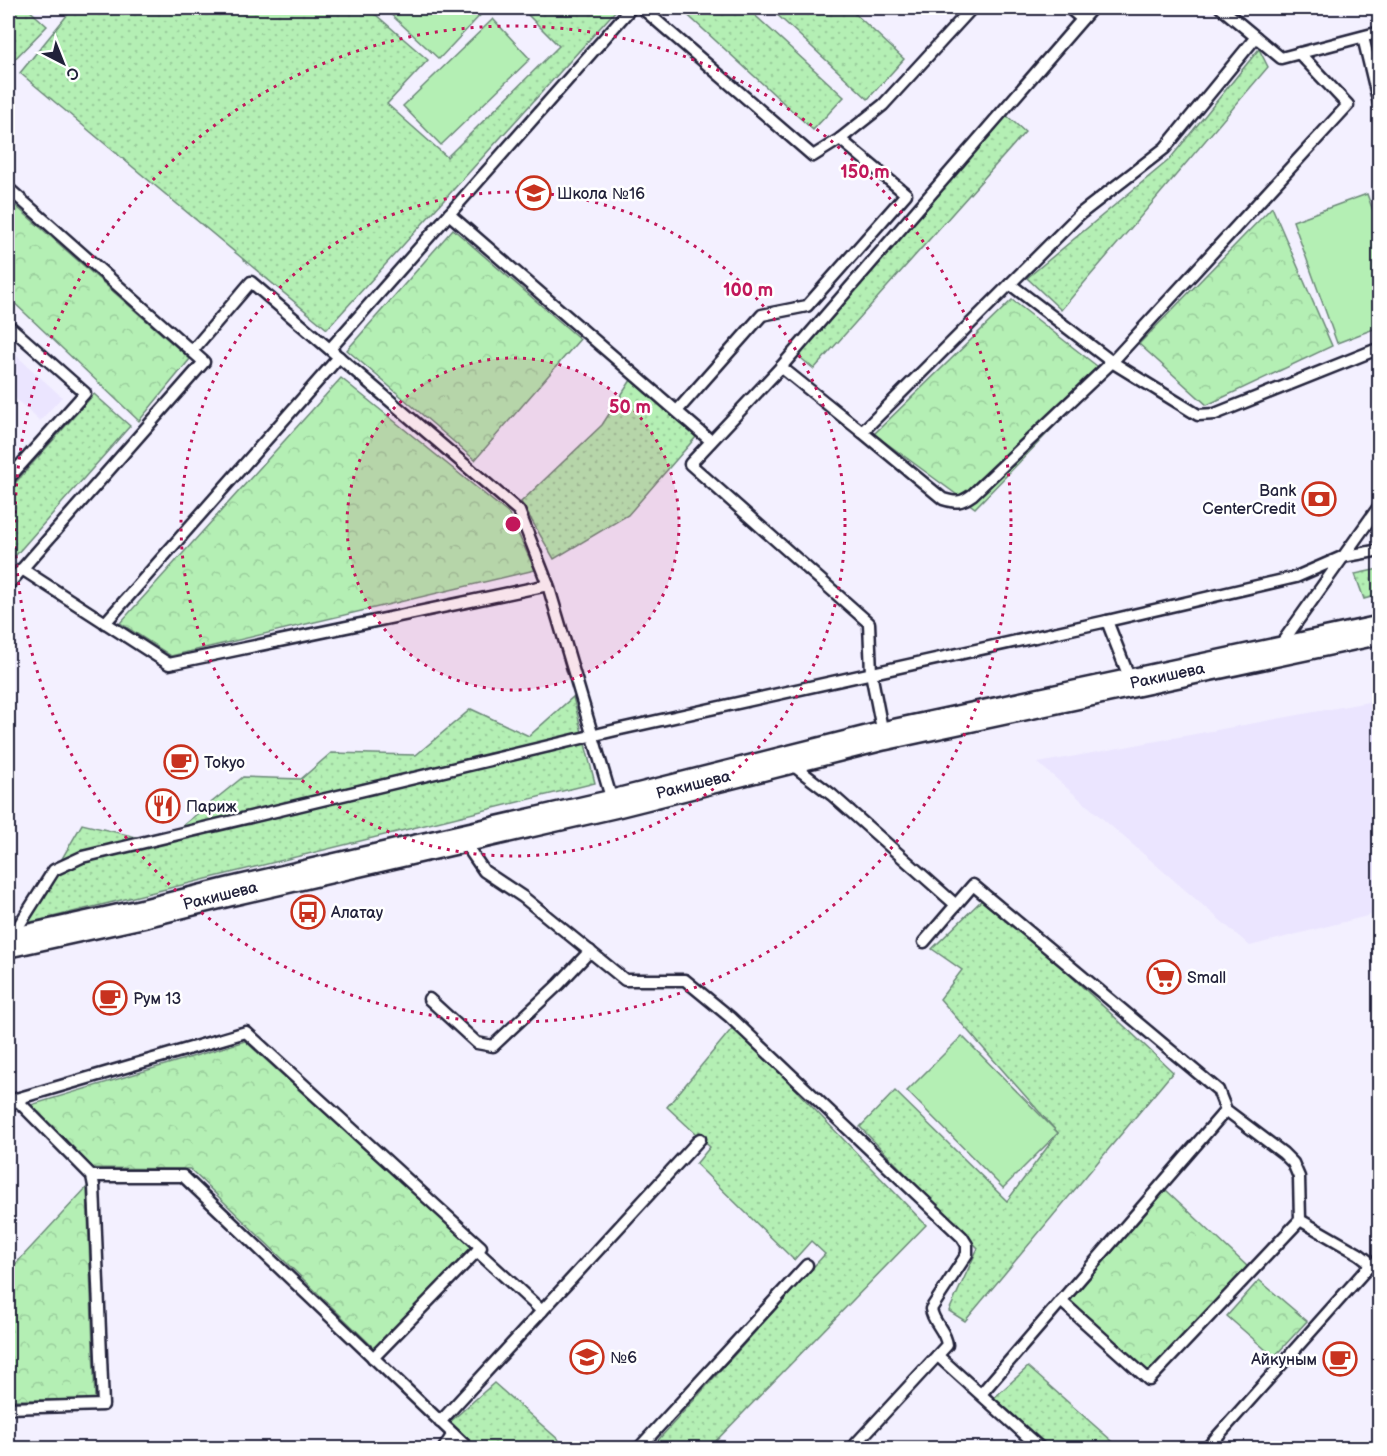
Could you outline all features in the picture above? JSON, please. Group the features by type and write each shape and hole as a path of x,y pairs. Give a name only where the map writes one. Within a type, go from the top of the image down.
{"street":[{"name":"Ракишева","path":"8,943 613,804 883,736 1380,630"}],"lane":[{"path":"330,349 631,8"},
{"path":"642,8 813,156 840,139 883,105 972,8"},
{"path":"1069,8 1082,19"},
{"path":"883,736 871,673 869,623 690,464 781,367 1092,8"},
{"path":"1221,8 1281,58 1380,32"},
{"path":"862,432 1080,214 1165,148 1256,37"},
{"path":"1363,37 1380,108"},
{"path":"781,367 944,500 956,503 963,501 1112,362 1348,105 1299,53"},
{"path":"677,411 762,315 807,306 906,194 840,139"},
{"path":"8,188 204,362 8,585"},
{"path":"449,214 711,441"},
{"path":"192,351 251,282 519,511 548,585 613,804"},
{"path":"1010,284 1112,362 1198,415 1215,414 1380,348"},
{"path":"8,324 85,393 8,479"},
{"path":"105,622 339,357"},
{"path":"1275,652 1380,505"},
{"path":"8,943 54,870 82,857 594,736 1296,577 1342,557 1380,550"},
{"path":"22,569 169,664 548,585"},
{"path":"1107,621 1131,683"},
{"path":"787,760 832,795 956,905"},
{"path":"462,839 483,871 523,897 626,980 685,980 730,1017 967,1245 967,1254 931,1310 932,1316 947,1338 948,1345 852,1449"},
{"path":"924,942 973,885 1218,1090 1226,1110 1283,1153 1293,1163 1299,1177 1300,1220 1149,1380 1061,1301"},
{"path":"429,999 477,1043 493,1046 559,984 590,951"},
{"path":"8,1108 16,1099 246,1032 481,1247 373,1358"},
{"path":"8,1408 103,1405 92,1176 16,1099"},
{"path":"981,1394 1226,1110"},
{"path":"440,1422 700,1139"},
{"path":"92,1176 183,1176 468,1449"},
{"path":"1207,1449 1375,1267 1359,1254 1300,1220"},
{"path":"477,1251 542,1311"},
{"path":"639,1449 807,1264"},
{"path":"938,1356 1040,1449"},
{"path":"444,1449 453,1434"}],"shaded area":[{"path":"8,348 62,397 40,421 8,392"},
{"path":"1379,700 1379,913 1250,946 1038,763"}],"green space":[{"path":"8,8 27,8 47,26 8,66"},
{"path":"73,8 368,8 428,60 387,104 447,157 559,46 521,8 618,8 327,329 20,73"},
{"path":"384,8 487,8 439,59"},
{"path":"680,8 747,8 844,97 813,130"},
{"path":"770,8 849,8 904,59 868,99"},
{"path":"493,19 530,59 441,145 403,106"},
{"path":"1259,49 1268,67 1061,310 1027,278 1169,160"},
{"path":"1006,115 1025,132 814,369 796,354"},
{"path":"1367,194 1379,227 1379,327 1337,343 1293,221"},
{"path":"8,199 190,359 139,421 8,297 8,245 11,240 8,237"},
{"path":"1272,207 1332,346 1207,405 1139,344"},
{"path":"453,229 580,339 475,460 347,350"},
{"path":"1012,300 1106,373 975,508 874,434"},
{"path":"341,378 509,514 535,570 171,656 120,623"},
{"path":"631,380 696,437 628,515 554,559 521,502 602,425"},
{"path":"94,394 130,426 8,564 8,491"},
{"path":"1379,569 1379,595 1364,599 1355,574"},
{"path":"573,697 595,783 24,924 82,824 161,843 243,777 301,779 331,753 416,755 471,709 529,736"},
{"path":"986,896 1173,1072 965,1321 949,1311 978,1248 860,1127 895,1091 1007,1201 1058,1133 940,999 962,970 932,949"},
{"path":"734,1026 926,1225 709,1448 651,1448 825,1254 811,1241 794,1260 696,1164 710,1147 667,1107"},
{"path":"962,1036 1058,1133 1003,1188 907,1091"},
{"path":"245,1041 472,1247 375,1349 190,1169 85,1168 24,1107"},
{"path":"87,1187 95,1400 8,1400 8,1272"},
{"path":"1166,1190 1248,1267 1147,1373 1070,1301"},
{"path":"1259,1280 1307,1321 1274,1357 1227,1316"},
{"path":"1028,1367 1120,1448 1051,1448 994,1398"},
{"path":"494,1383 568,1448 478,1448 450,1422"}],"place":[{"name":"Школа №16","path":"534,193"},
{"name":"Bank CenterCredit","path":"1319,499"},
{"name":"Tokyo","path":"181,762"},
{"name":"Париж","path":"163,806"},
{"name":"Алатау","path":"308,912"},
{"name":"Small","path":"1164,977"},
{"name":"Рум 13","path":"110,998"},
{"name":"№6","path":"587,1357"},
{"name":"Айкуным","path":"1340,1359"}]}
